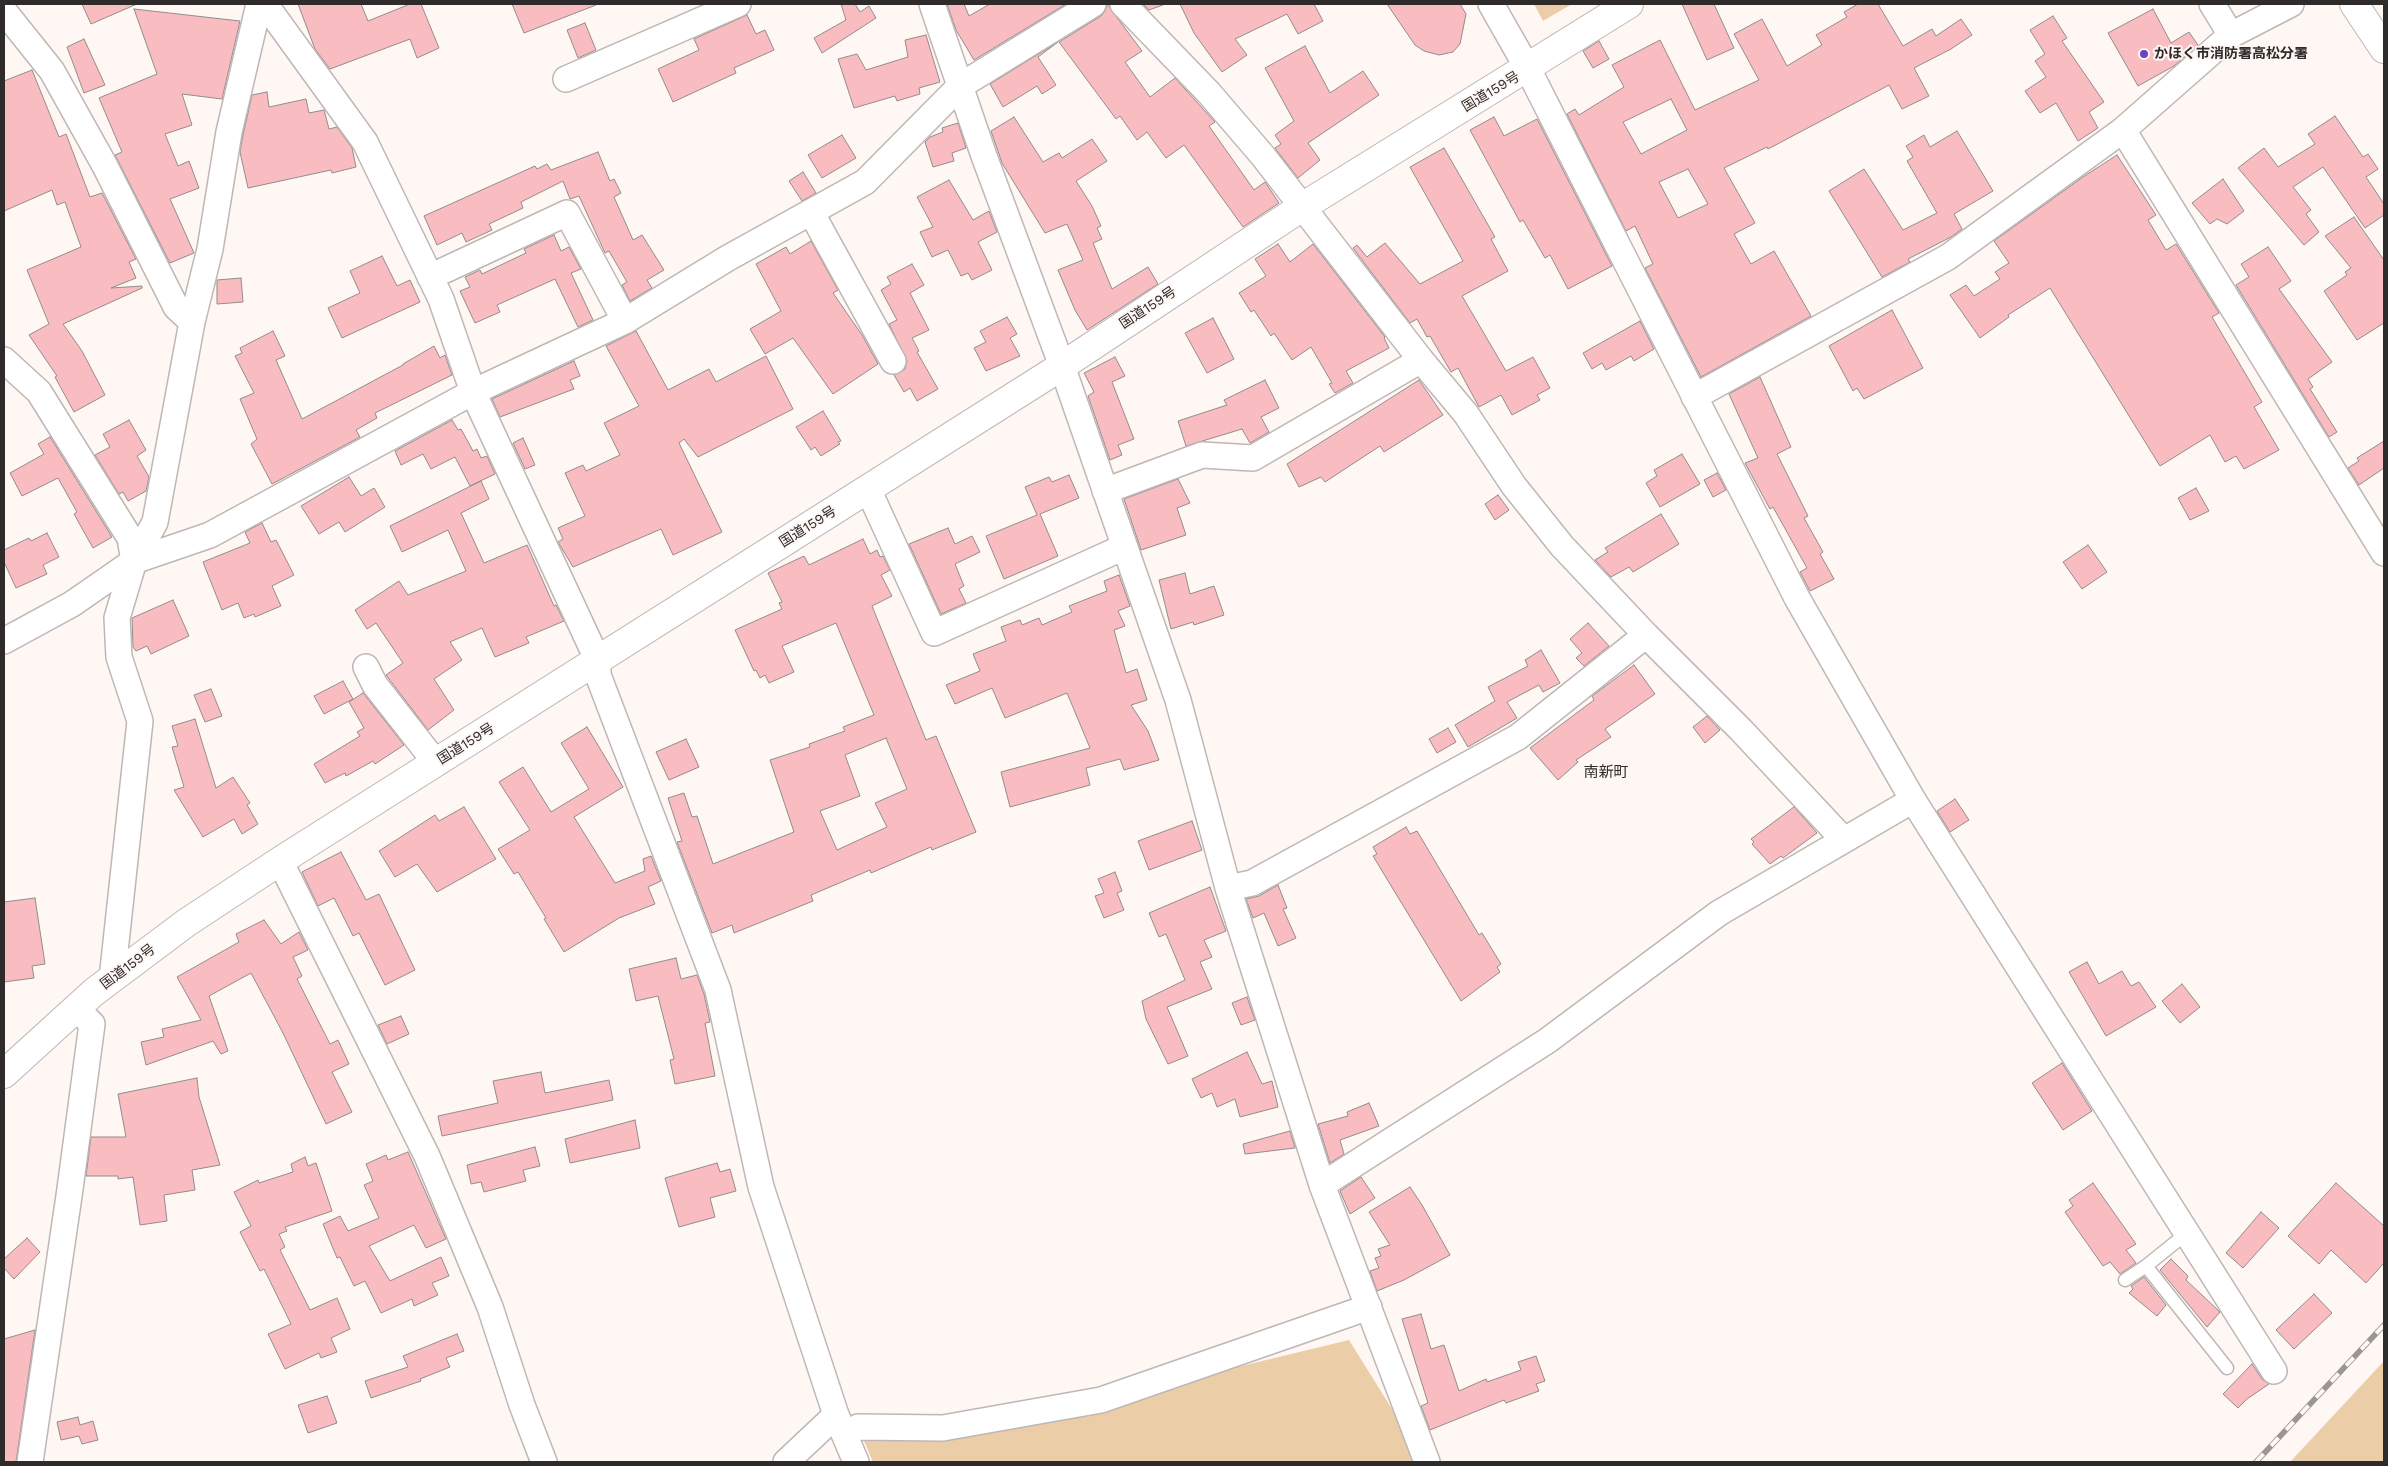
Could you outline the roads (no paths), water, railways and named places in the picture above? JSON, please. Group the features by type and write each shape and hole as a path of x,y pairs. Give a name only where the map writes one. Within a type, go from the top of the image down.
{"main road":[{"name":"国道159号","path":"4,1074 76,1008 112,979 186,923 280,861 1062,366 1302,207 1528,69 1630,4"},
{"path":"2354,4 2384,49"}],"street":[{"path":"112,979 140,721 119,657 117,618 134,560 155,522 192,322 210,249 230,132 259,4"},
{"path":"265,4 365,142 441,299 473,392 598,661 598,675 718,990 761,1187 836,1415 856,1462"},
{"path":"566,79 738,4"},
{"path":"932,4 1062,366 1178,700 1228,888 1322,1185 1427,1462"},
{"path":"4,641 72,604 134,560 210,535 473,392 624,321 728,258 865,182 960,86 1094,4"},
{"path":"1123,4 1209,93 1263,156 1420,360 1466,414 1514,486 1562,546 1646,635 1741,730 1843,839"},
{"path":"1492,4 1528,69 1797,598 1913,800 2274,1371"},
{"path":"2212,4 2231,35"},
{"path":"1694,396 1948,257 2123,130 2231,35 2291,4"},
{"path":"4,11 52,70 105,166 176,307 192,322"},
{"path":"2123,130 2384,553"},
{"path":"811,212 894,361"},
{"path":"430,277 567,214 624,321"},
{"path":"1105,491 1202,455 1253,458 1420,360"},
{"path":"8,372 39,392 50,408 130,538 134,560"},
{"path":"868,489 934,633 1124,547"},
{"path":"1228,888 1252,883 1518,737 1646,635"},
{"path":"366,667 375,685 436,763"},
{"path":"1322,1185 1547,1041 1719,913 1843,839 1913,800"},
{"path":"280,861 427,1156 490,1307 522,1405 544,1462"},
{"path":"30,1462 92,1024 76,1008"},
{"path":"858,1427 943,1428 1101,1400 1369,1307"},
{"path":"786,1462 836,1415"}],"lane":[{"path":"2125,1280 2146,1266 2187,1233"},
{"path":"2146,1266 2228,1368"}],"railway":[{"path":"2256,1462 2384,1325"}],"place":[{"name":"かほく市消防署高松分署","path":"2144,54"}],"district":[{"name":"南新町","path":"1606,773"}]}
